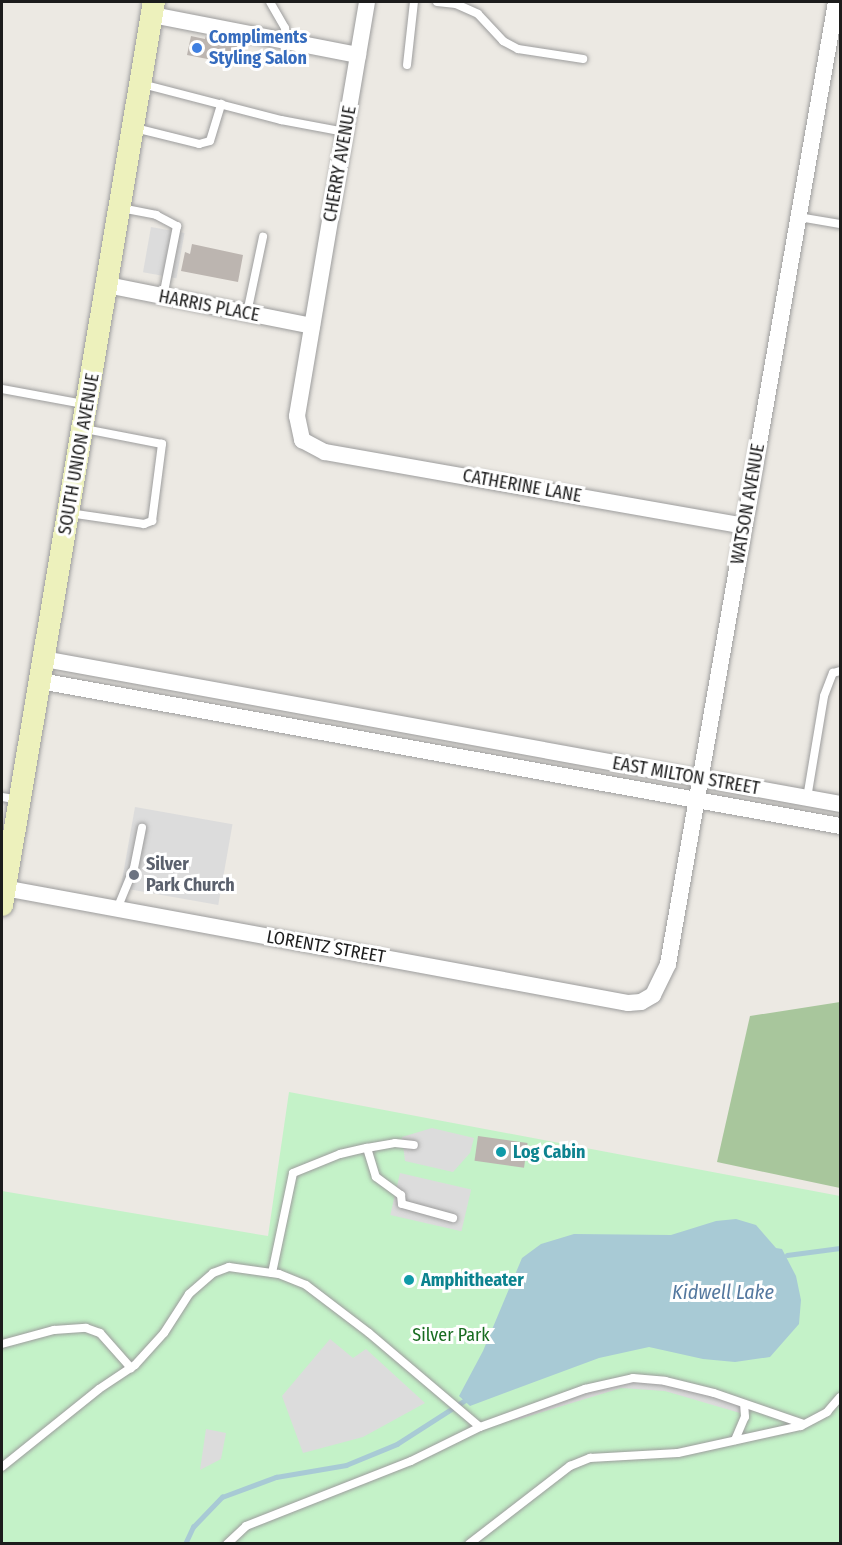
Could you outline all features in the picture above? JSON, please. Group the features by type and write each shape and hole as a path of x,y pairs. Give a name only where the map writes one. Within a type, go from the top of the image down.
{"main road":[{"name":"SOUTH UNION AVENUE","path":"3,897 11,799 42,670 153,8"}],"street":[{"name":"CHERRY AVENUE","path":"302,440 297,416 367,2"},
{"name":"WATSON AVENUE","path":"647,1000 658,989 668,964 836,2"},
{"path":"153,8 287,42 358,55"},
{"name":"HARRIS PLACE","path":"107,285 312,327"},
{"name":"CATHERINE LANE","path":"302,440 325,452 744,526"},
{"name":"EAST MILTON STREET","path":"42,670 193,686 840,804"},
{"name":"EAST MILTON STREET","path":"42,670 190,708 840,825"},
{"path":"190,708 193,686"},
{"path":"315,730 318,709"},
{"path":"441,753 445,732"},
{"path":"565,776 568,755"},
{"path":"800,818 805,797"},
{"name":"LORENTZ STREET","path":"3,897 117,909 628,1003 647,1000"}],"lane":[{"path":"270,2 285,28 287,42"},
{"path":"407,65 414,2"},
{"path":"437,2 456,4 478,14 503,41 518,49 582,59"},
{"path":"142,84 345,132"},
{"path":"134,128 199,144 210,141 221,104"},
{"path":"121,208 156,215 177,226 163,297"},
{"path":"799,217 840,224"},
{"path":"247,314 263,237"},
{"path":"2,389 87,405"},
{"path":"69,513 150,524 162,444 83,429"},
{"path":"805,797 824,696 832,673 840,671"},
{"path":"117,909 134,868 142,828"},
{"path":"272,1273 293,1173 366,1148 396,1143 414,1146"},
{"path":"366,1148 376,1177 401,1195 402,1204 453,1218"},
{"path":"2,1467 131,1368 164,1333 189,1294 213,1273 229,1267 272,1273 306,1285 369,1333 480,1427"},
{"path":"2,1344 54,1330 86,1328 100,1333 131,1368"},
{"path":"227,1544 246,1526 411,1461 480,1427 574,1393 633,1378 664,1381 804,1424"},
{"path":"469,1544 570,1466 590,1458 678,1453 804,1424 827,1412 840,1397"},
{"path":"735,1440 745,1417 744,1404"}],"green space":[{"path":"840,1002 840,1188 717,1162 750,1016"},
{"name":"Silver Park","path":"289,1092 840,1196 840,1543 2,1543 2,1191 268,1236"}],"shaded area":[{"path":"151,227 184,233 176,278 143,272"},
{"path":"135,807 232,824 218,905 121,888"},
{"path":"432,1128 474,1138 470,1153 453,1172 405,1161 402,1137"},
{"path":"400,1173 471,1189 461,1231 390,1215"},
{"path":"330,1339 353,1358 366,1349 425,1403 363,1437 303,1453 282,1396"},
{"path":"633,1378 665,1381 744,1404 740,1413 665,1391 621,1388 516,1420 510,1415"},
{"path":"206,1429 226,1433 221,1459 200,1470"}],"water":[{"name":"Kidwell Lake","path":"736,1219 756,1225 776,1248 782,1249 796,1276 801,1300 799,1324 770,1357 735,1362 703,1359 649,1347 599,1358 470,1406 459,1396 483,1351 522,1258 541,1244 574,1234 671,1235 716,1221"}],"building":[{"path":"207,32 239,38 233,64 187,55 191,36 205,39"},
{"path":"192,244 243,255 238,282 181,271 185,252 190,254"},
{"name":"Log Cabin","path":"478,1136 528,1143 524,1168 475,1161"}],"waterway":[{"path":"787,1255 840,1248"},
{"path":"185,1544 193,1527 222,1497 276,1477 346,1465 397,1444 464,1401"}],"place":[{"name":"Compliments Styling Salon","path":"197,48"},
{"name":"Silver Park Church","path":"134,875"},
{"name":"Log Cabin","path":"501,1152"},
{"name":"Amphitheater","path":"409,1280"}]}
